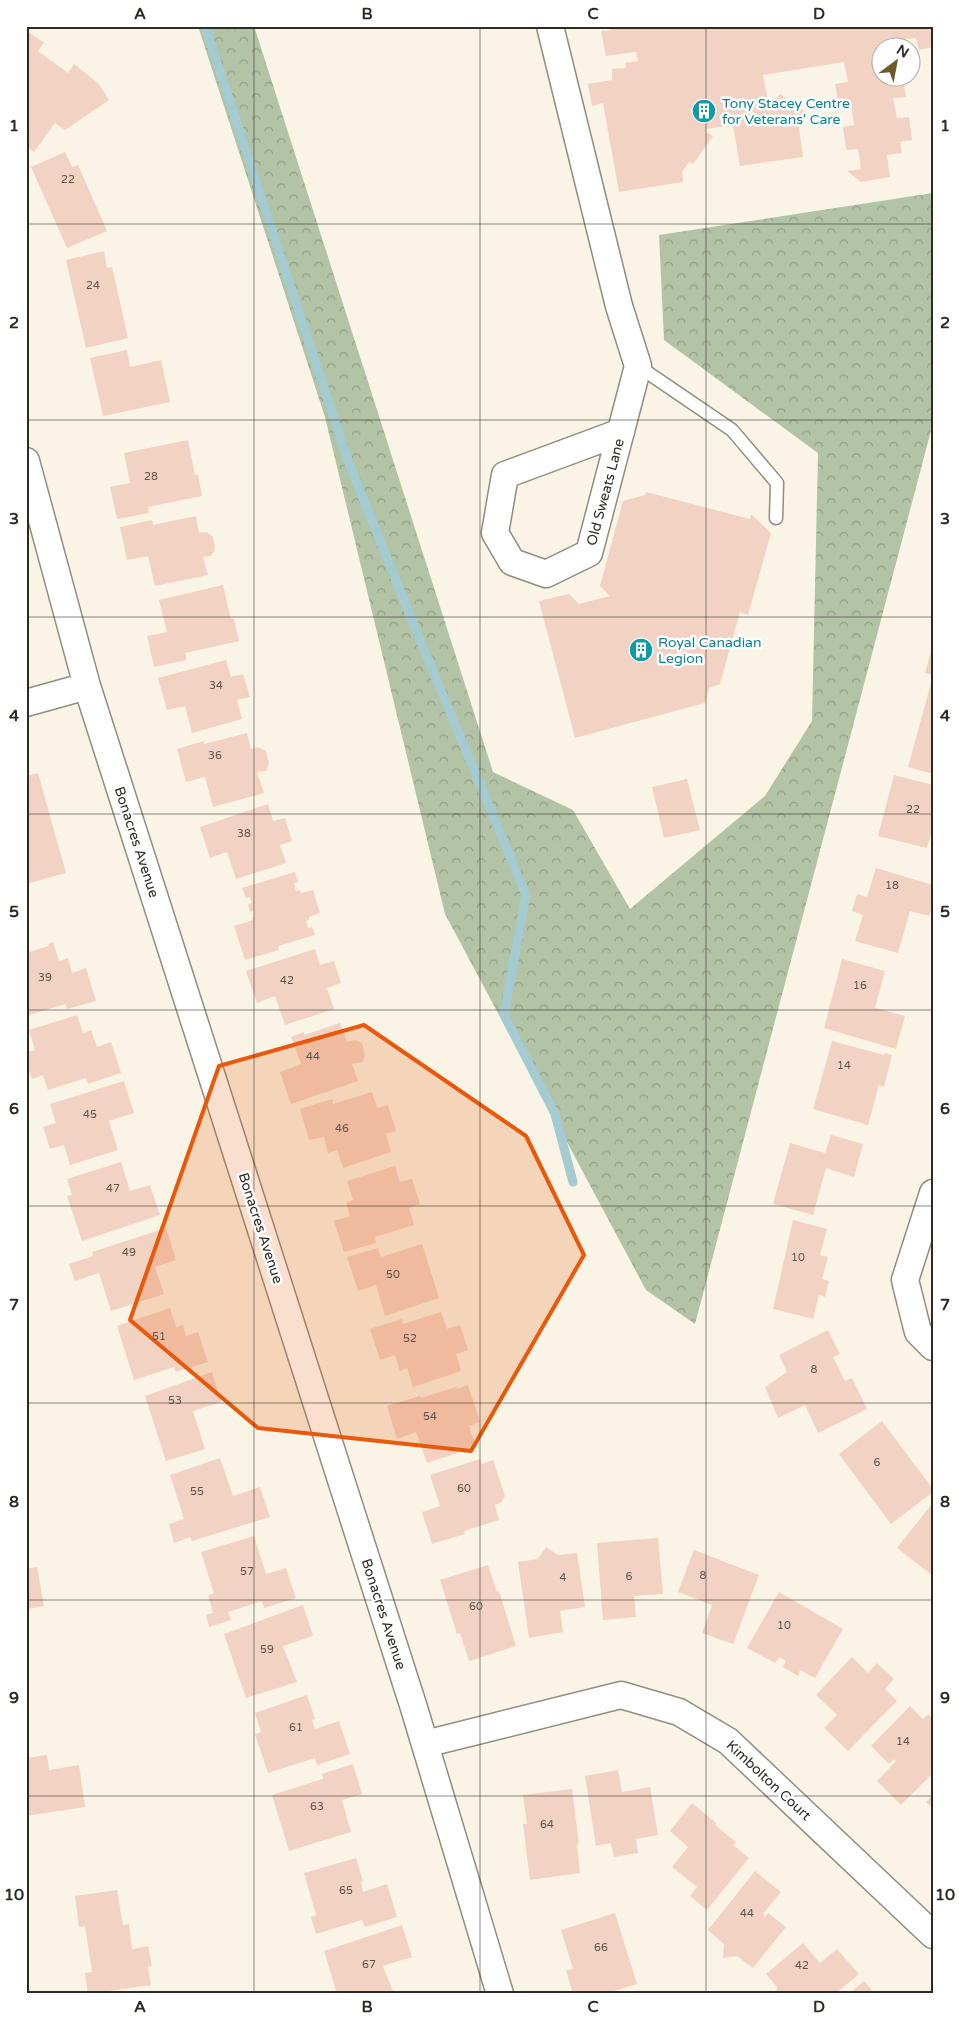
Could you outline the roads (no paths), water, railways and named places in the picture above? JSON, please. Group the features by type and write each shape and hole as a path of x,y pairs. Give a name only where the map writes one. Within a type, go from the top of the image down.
{"street":[{"path":"550,26 619,306 638,366"},
{"name":"Old Sweats Lane","path":"621,432 505,475 495,533 512,562 546,574 589,553 621,432 638,366"},
{"name":"Bonacres Avenue","path":"26,461 87,686 425,1744 500,1994"},
{"path":"26,703 87,686"},
{"path":"933,1193 904,1280 918,1332 933,1347"},
{"name":"Kimbolton Court","path":"425,1744 621,1695 679,1712 728,1741 933,1935"}],"lane":[{"path":"638,366 732,430 777,483 776,518"}],"waterway":[{"path":"205,26 348,461 526,895 504,1015 555,1114 573,1182"}],"place":[{"name":"Tony Stacey Centre for Veterans' Care","path":"704,111"},
{"name":"Royal Canadian Legion","path":"641,650"}]}
